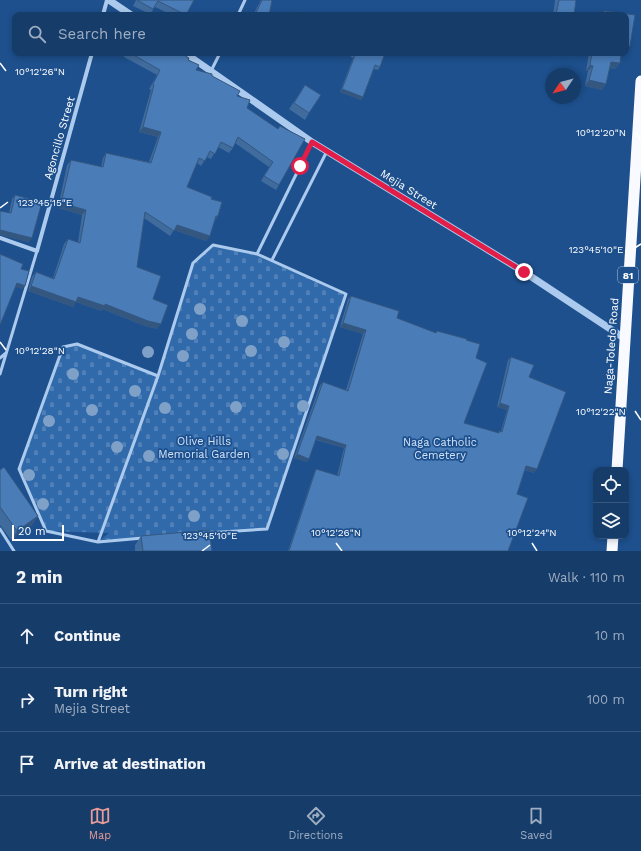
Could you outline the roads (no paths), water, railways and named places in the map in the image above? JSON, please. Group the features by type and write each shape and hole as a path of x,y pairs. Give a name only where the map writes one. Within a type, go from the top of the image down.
{"highway":[{"name":"Naga-Toledo Road","path":"617,467 641,81"},
{"path":"612,551 613,539"}],"street":[{"path":"104,12 108,0 126,12"},
{"name":"Agoncillo Street","path":"37,251 91,56"},
{"name":"Mejia Street","path":"189,56 312,142 524,272 624,338"},
{"path":"0,238 37,251"}],"lane":[{"path":"239,12 245,0"},
{"path":"211,71 218,56"},
{"path":"257,254 312,142"},
{"path":"272,260 327,151"},
{"path":"98,542 158,376 193,263 213,245 257,254 346,294 267,529 205,533"},
{"path":"0,374 37,251"},
{"path":"144,538 98,542 46,531 19,468 63,347 77,344 158,376"},
{"path":"0,358 6,354"},
{"path":"0,529 14,551"}],"park label":[{"name":"Olive Hills Memorial Garden","path":"204,447"},
{"name":"Naga Catholic Cemetery","path":"440,448"}]}
